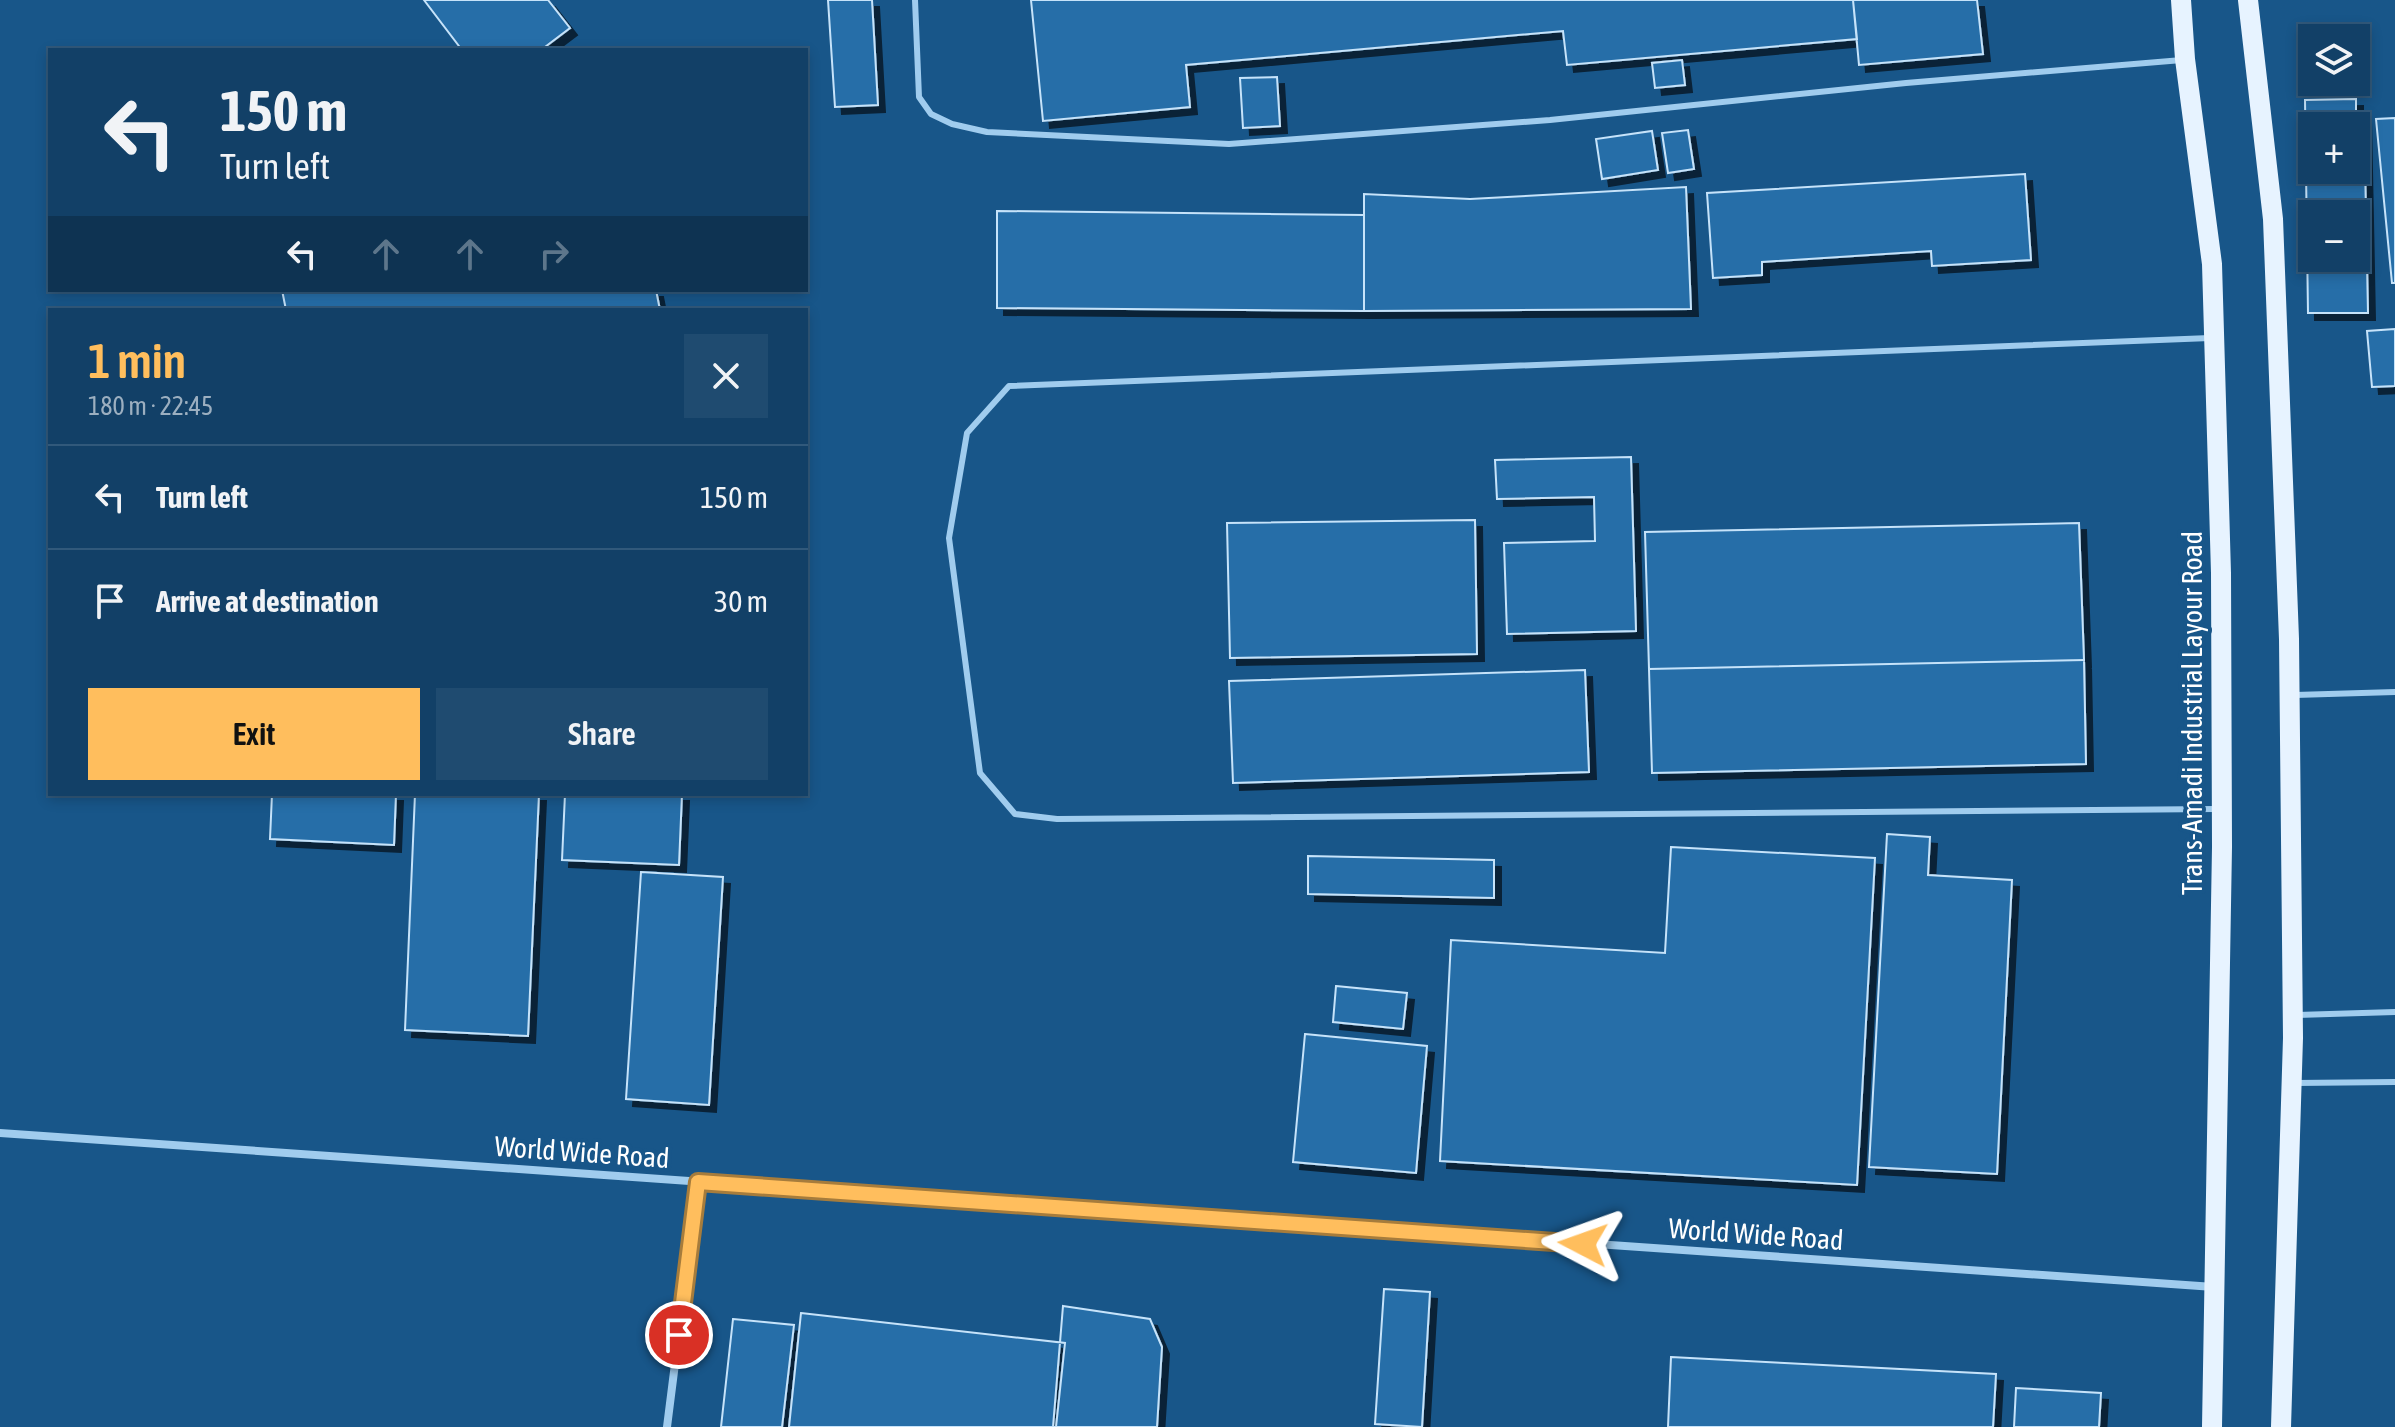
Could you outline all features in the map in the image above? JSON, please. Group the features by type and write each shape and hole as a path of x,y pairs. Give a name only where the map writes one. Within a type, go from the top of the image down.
{"main road":[{"name":"Trans-Amadi Industrial Layour Road","path":"2181,0 2185,59 2212,264 2221,573 2222,809 2212,1427"},
{"path":"2248,0 2273,219 2290,695 2293,1015 2281,1427"}],"street":[{"name":"World Wide Road","path":"0,1133 2215,1287"},
{"path":"667,1427 698,1182"}],"lane":[{"path":"915,0 919,97 931,114 952,124 987,132 1229,144 1550,120 1906,83 2185,59"},
{"path":"2214,338 1009,386 967,433 949,538 980,773 1015,814 1073,819 2222,809"},
{"path":"2290,695 2395,692"},
{"path":"2293,1015 2395,1012"},
{"path":"2292,1083 2395,1082"}],"building":[{"path":"424,0 548,0 570,28 544,48 460,48"},
{"path":"828,0 872,0 878,105 835,107"},
{"path":"1031,0 1853,0 1857,39 1567,65 1563,31 1186,65 1190,107 1043,121"},
{"path":"1853,0 1977,0 1983,54 1859,65"},
{"path":"1682,60 1685,85 1655,88 1652,63"},
{"path":"1277,77 1280,126 1243,128 1240,78"},
{"path":"2356,99 2356,112 2305,112 2305,100"},
{"path":"2395,118 2395,283 2392,283 2376,119"},
{"path":"1688,130 1694,169 1668,173 1662,133"},
{"path":"1652,131 1658,170 1602,179 1596,139"},
{"path":"2025,174 2031,260 1932,266 1931,251 1762,262 1762,275 1713,278 1707,193"},
{"path":"2306,184 2365,184 2366,200 2306,200"},
{"path":"1686,187 1691,309 1364,311 1364,194 1470,199"},
{"path":"997,211 1364,215 1364,311 997,308"},
{"path":"2307,272 2367,272 2368,313 2308,313"},
{"path":"282,292 656,292 660,308 286,308"},
{"path":"2395,329 2395,386 2372,387 2367,331"},
{"path":"1631,457 1636,631 1507,634 1504,543 1595,541 1594,497 1497,499 1495,460"},
{"path":"1475,520 1477,654 1230,658 1227,523"},
{"path":"2079,523 2084,660 1649,669 1645,532"},
{"path":"2084,660 2086,764 1652,773 1649,669"},
{"path":"1585,670 1589,772 1233,783 1229,681"},
{"path":"272,796 396,796 394,845 270,839"},
{"path":"415,796 539,796 528,1036 405,1030"},
{"path":"565,796 682,796 679,865 562,860"},
{"path":"1887,834 1930,837 1928,875 2012,880 1997,1174 1869,1167"},
{"path":"1671,847 1875,858 1857,1185 1440,1161 1451,940 1665,953"},
{"path":"1308,856 1494,860 1494,898 1308,894"},
{"path":"641,872 723,877 709,1105 626,1099"},
{"path":"1336,986 1407,993 1403,1029 1333,1022"},
{"path":"1305,1034 1427,1046 1416,1173 1293,1162"},
{"path":"1384,1289 1430,1292 1422,1427 1375,1424"},
{"path":"1063,1306 1150,1319 1162,1347 1157,1427 1053,1427"},
{"path":"801,1313 1065,1343 1056,1427 789,1427"},
{"path":"733,1319 794,1325 782,1427 721,1427"},
{"path":"1671,1357 1996,1374 1993,1427 1668,1427"},
{"path":"2016,1388 2101,1393 2099,1427 2014,1427"}],"route":[{"path":"679,1335 698,1182 1583,1244"}]}
